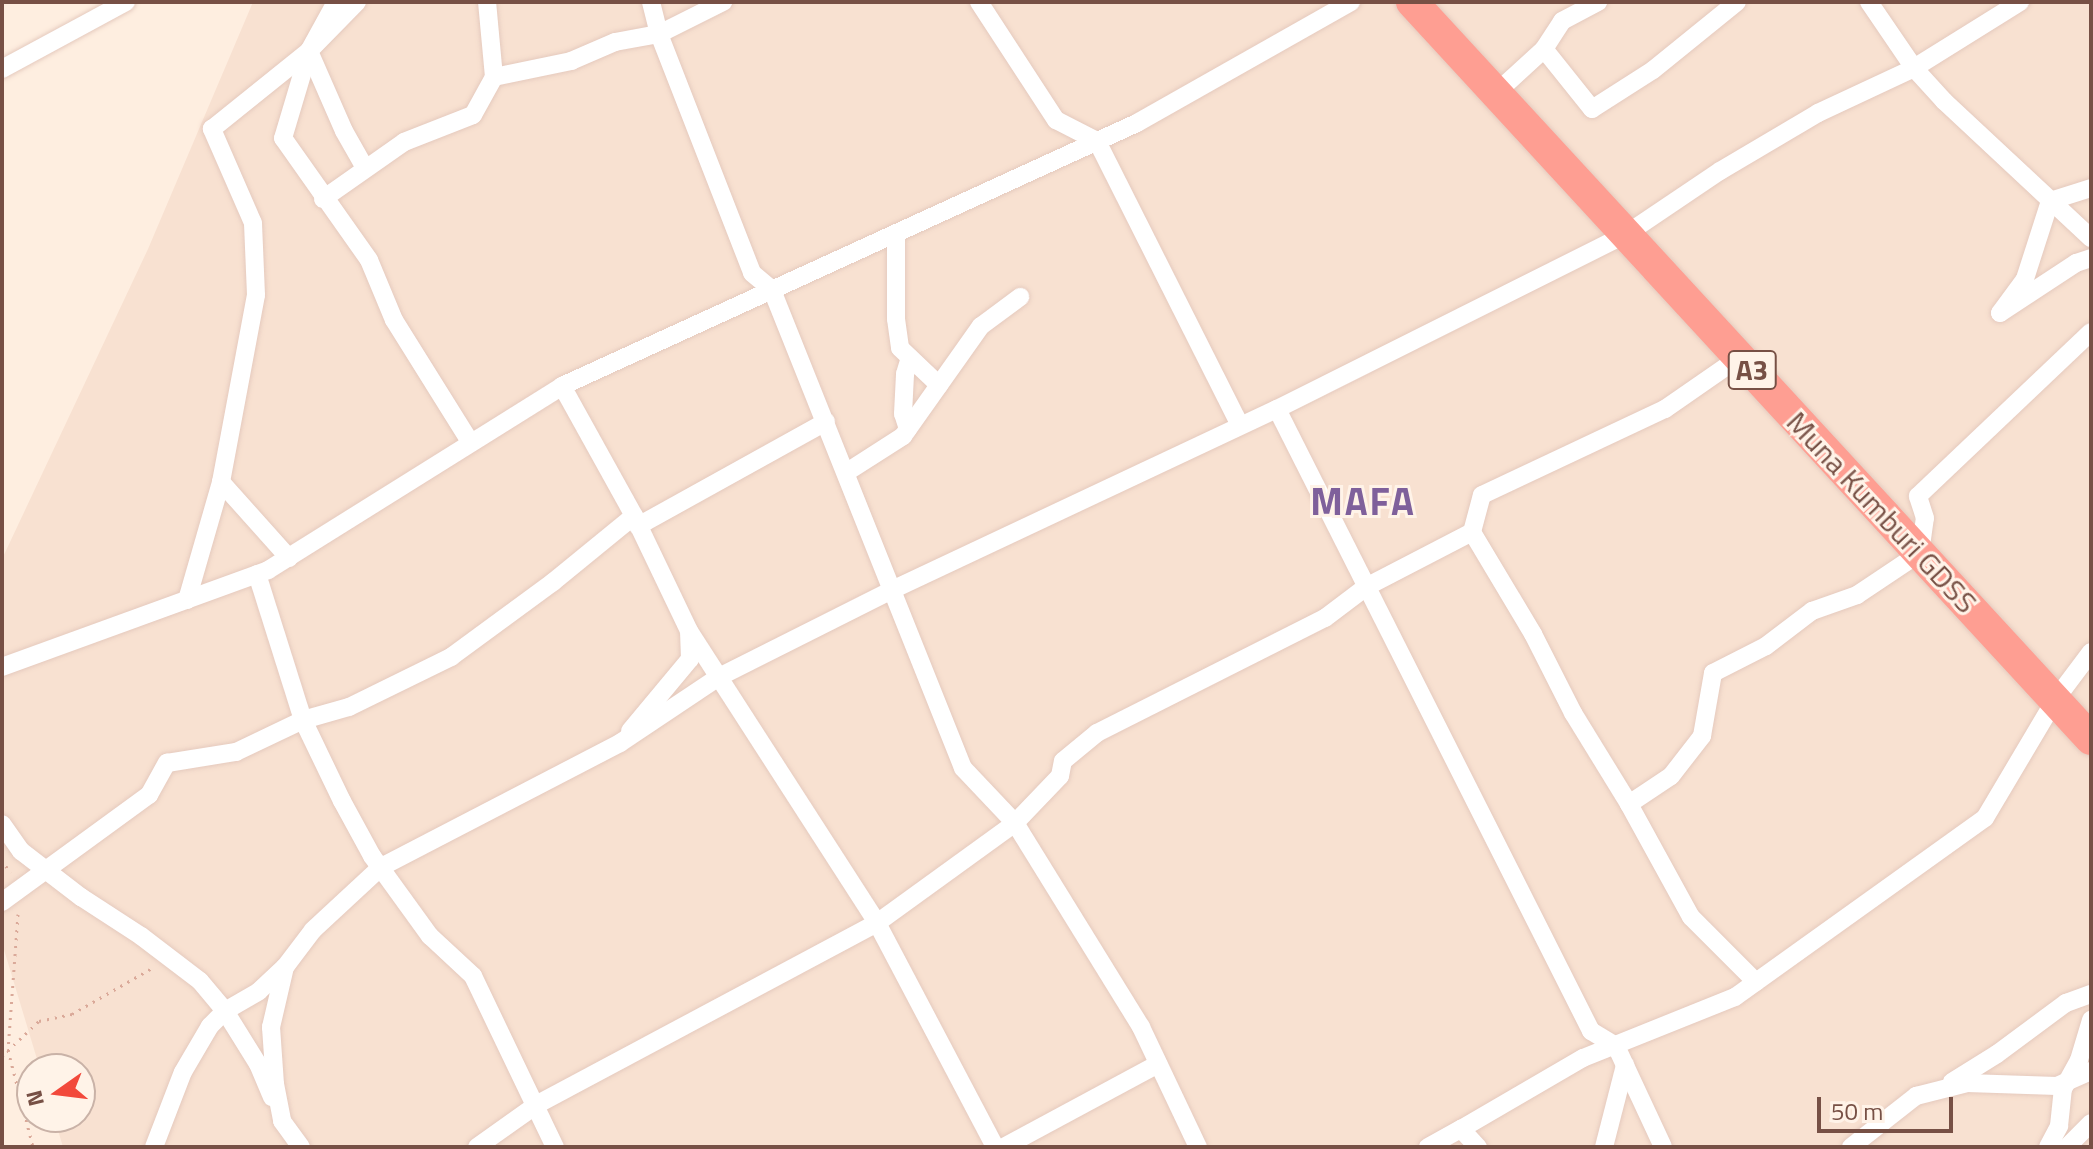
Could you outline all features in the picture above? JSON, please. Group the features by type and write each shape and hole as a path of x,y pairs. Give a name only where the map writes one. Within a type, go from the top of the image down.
{"highway":[{"name":"Muna Kumburi GDSS","path":"1412,2 2091,739"}],"street":[{"path":"2,69 126,2"},
{"path":"336,2 309,51 283,138 323,199 369,260 394,320 471,443"},
{"path":"187,600 221,482 256,295 253,223 212,129 309,51 357,2"},
{"path":"323,199 404,142 473,115 494,77 487,2"},
{"path":"651,2 659,34 752,273 772,290 963,768 1015,823 1141,1027 1198,1147"},
{"path":"494,77 571,61 615,42 659,34 723,2"},
{"path":"979,2 1056,120 1097,141 1240,425"},
{"path":"2,667 257,574 289,558 562,386 1137,123 1351,2"},
{"path":"1496,93 1544,49 1562,21 1598,2"},
{"path":"1544,49 1592,109 1653,70 1737,2"},
{"path":"1869,2 1914,68 1944,101 2091,238"},
{"path":"154,1147 183,1072 210,1026 225,1011 259,991 285,967 313,930 381,867 620,743 717,678 894,589 1277,409 1628,233 1720,171 1818,113 1914,68 2020,2"},
{"path":"309,51 344,131 365,168"},
{"path":"2050,201 2091,188"},
{"path":"2050,201 2025,279 2000,313 2076,263 2091,258"},
{"path":"896,233 896,319 900,348 939,385"},
{"path":"847,472 903,436 981,326 1020,297"},
{"path":"1629,804 1671,776 1702,736 1713,673 1766,646 1812,611 1857,595 1920,553 1925,518 1918,496 2091,332"},
{"path":"1740,357 1665,409 1482,495 1472,532 1533,634 1573,713 1629,804 1691,917 1756,982"},
{"path":"908,429 903,414 905,374 910,358"},
{"path":"562,386 636,521 689,631 877,923 995,1147"},
{"path":"1277,409 1591,1031 1616,1046 1663,1147"},
{"path":"2,902 149,795 167,763 236,752 303,720 349,707 451,657 636,521 826,422"},
{"path":"221,482 289,558"},
{"path":"477,1147 536,1105 877,923 1015,823 1060,776 1063,761 1097,733 1325,618 1366,587 1472,532"},
{"path":"257,574 303,720 372,856 430,936 473,976 555,1147"},
{"path":"620,743 690,659 689,631"},
{"path":"1434,1145 1583,1058 1735,997 1985,818 2055,700 2091,652"},
{"path":"2,824 21,851 81,897 117,917 200,981 225,1011 258,1064 282,1121 301,1147"},
{"path":"282,1147 271,1027 285,967"},
{"path":"1939,1090 1997,1054 2066,1003 2091,994"},
{"path":"2048,1147 2059,1126 2067,1082 2079,1060 2091,1020"},
{"path":"1004,1147 1158,1064"},
{"path":"1604,1147 1625,1065"},
{"path":"1851,1147 1916,1096 1967,1083 2057,1086 2091,1071"},
{"path":"2067,1147 2091,1123"},
{"path":"1461,1129 1478,1147"}],"path":[{"path":"2,859 20,890 8,1050 33,1147"},
{"path":"2,1056 39,1021 72,1014 169,958"}],"shaded area":[{"path":"253,2 2091,2 2091,1147 63,1147 59,1133 96,1133 96,1053 35,1053 2,943 2,559 148,249"}],"district":[{"name":"MAFA","path":"1363,502"}]}
